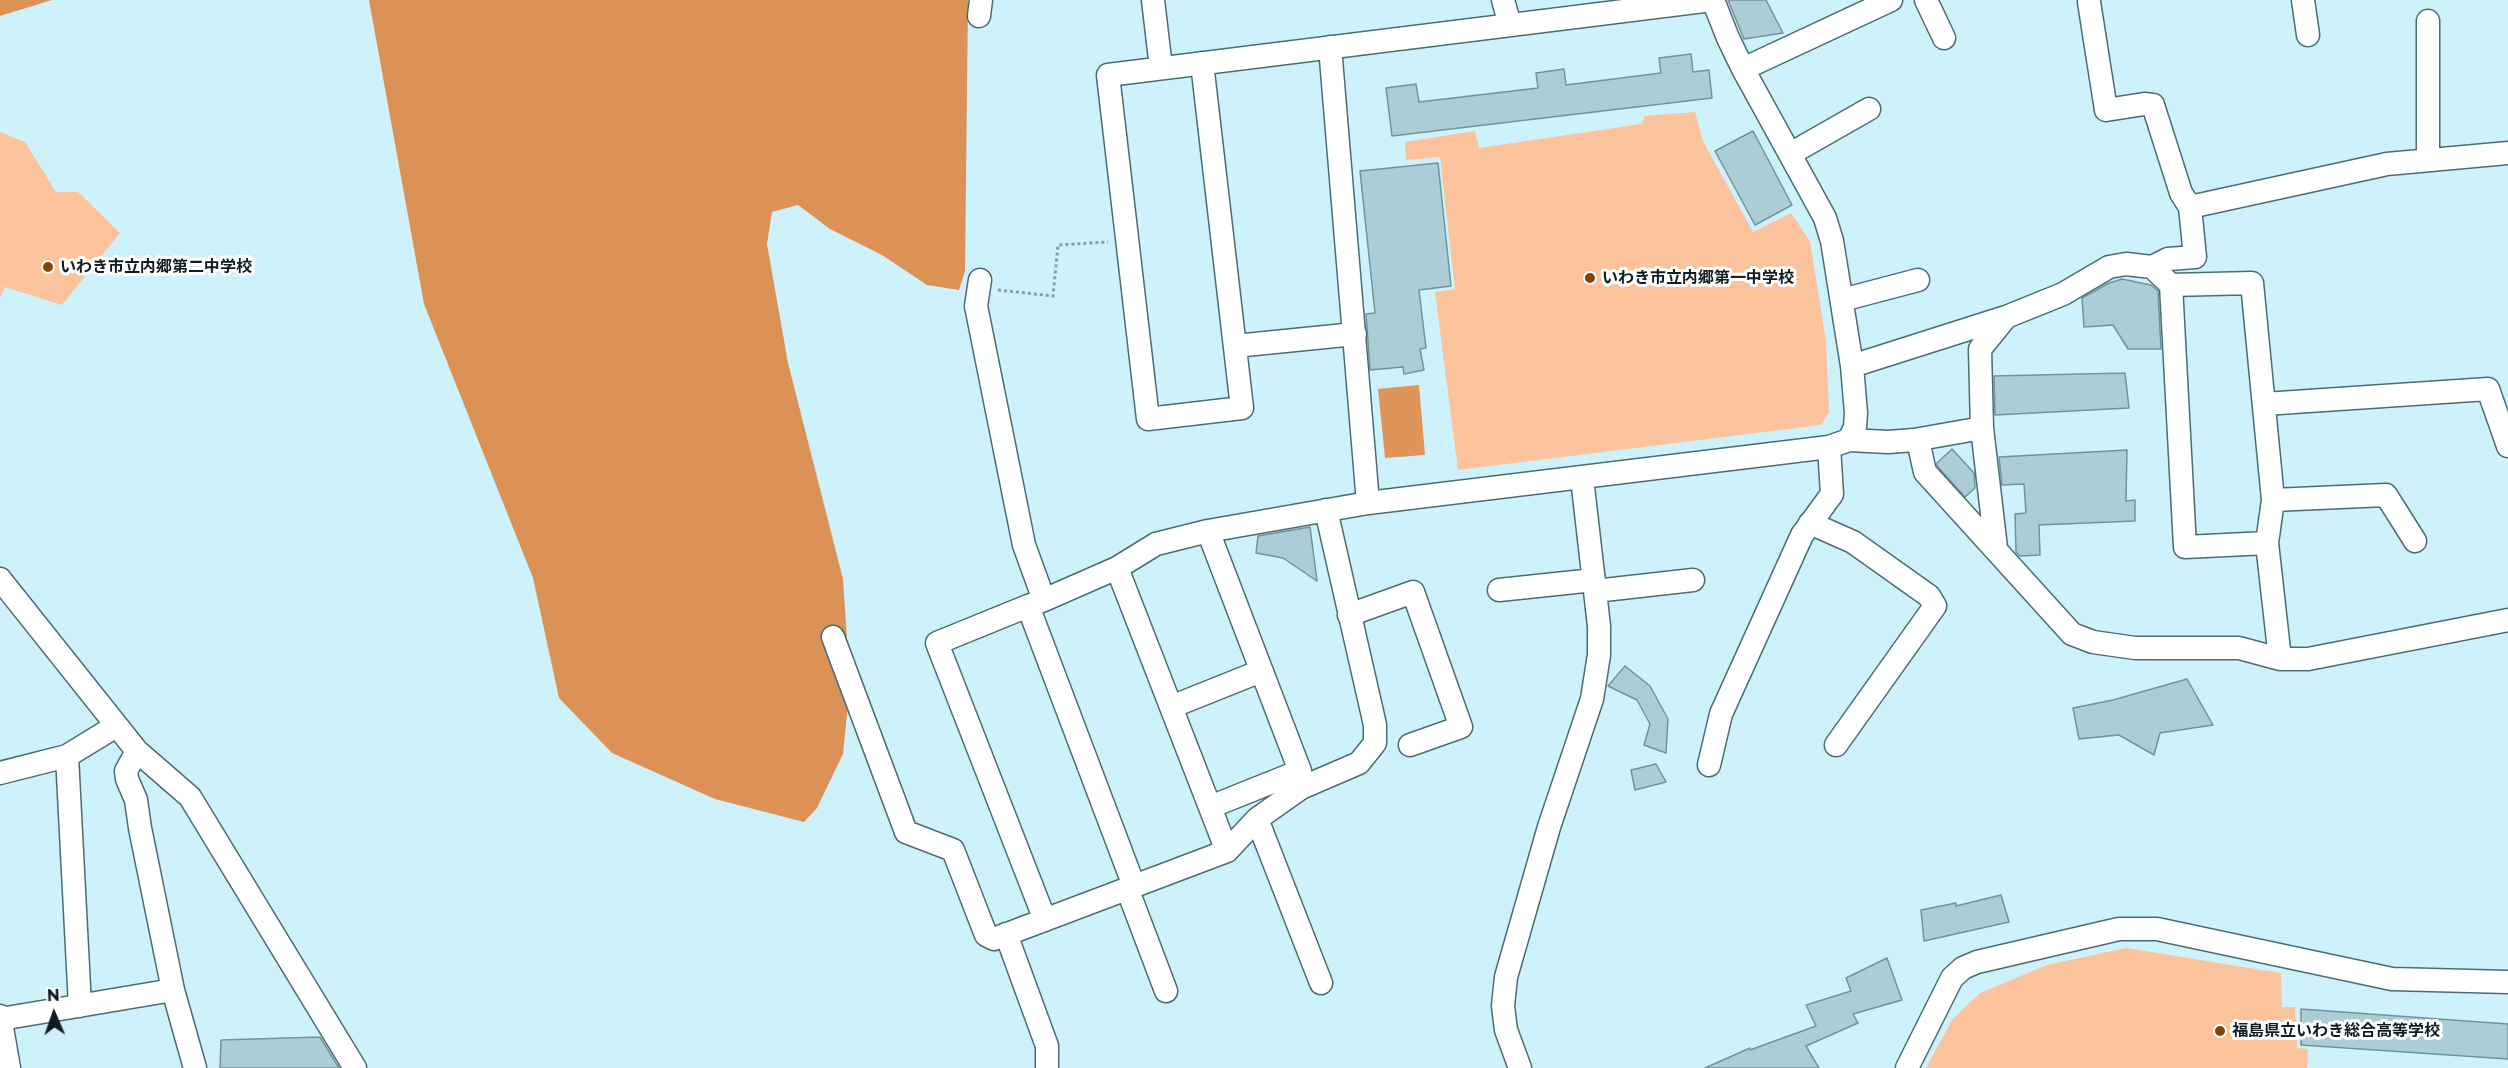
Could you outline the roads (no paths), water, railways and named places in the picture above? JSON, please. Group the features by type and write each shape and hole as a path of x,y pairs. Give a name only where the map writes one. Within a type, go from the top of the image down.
{"street":[{"path":"1153,0 1161,68"},
{"path":"1503,0 1510,25"},
{"path":"1202,63 1242,408 1148,419 1108,75 1161,68 1330,47 1713,0 1743,69 1825,218 1832,242 1842,300 1852,366 1856,413 1855,427 1839,443 1832,494 1802,535 1720,714 1709,765"},
{"path":"1743,69 1891,0"},
{"path":"1926,0 1944,38"},
{"path":"2303,0 2308,35"},
{"path":"1852,366 2006,317 2063,294 2109,267 2126,264 2152,267 2168,259 2195,257 2190,207 2181,193 2153,105 2144,104 2106,110 2089,2"},
{"path":"2428,21 2428,160"},
{"path":"1330,47 1368,503"},
{"path":"1790,154 1869,110"},
{"path":"2190,207 2387,164 2508,153"},
{"path":"2152,267 2171,285 2186,548 2267,543"},
{"path":"1842,300 1918,280"},
{"path":"2171,285 2252,283 2273,500 2267,543 2280,659"},
{"path":"979,284 976,306 1036,603 1166,991"},
{"path":"1996,548 1982,428 1980,349 2006,317"},
{"path":"1235,346 1355,334"},
{"path":"2264,404 2488,388 2508,447"},
{"path":"1045,920 937,643 1117,568 1156,544 1208,531 1368,503 1582,478 1839,443 1914,440 1982,428"},
{"path":"1914,440 1919,445 1925,472 2072,634 2093,642 2135,648 2239,648 2280,659 2308,659 2508,620"},
{"path":"1520,1068 1506,1030 1503,1006 1506,977 1549,827 1592,699 1599,655 1582,478"},
{"path":"2273,500 2386,495 2415,541"},
{"path":"833,637 906,832 953,850 986,935 994,939 1227,851 1257,819 1301,788 1359,763 1375,743 1375,725 1326,510"},
{"path":"1810,524 1853,542 1929,596 1935,606 1836,745"},
{"path":"1208,531 1300,771 1210,807"},
{"path":"1117,568 1227,851"},
{"path":"0,579 136,751 190,797 355,1068"},
{"path":"1499,590 1693,580"},
{"path":"1349,615 1413,592 1461,727 1410,745"},
{"path":"1171,707 1261,671"},
{"path":"0,773 67,756 116,726"},
{"path":"136,751 126,771 136,800 173,990 195,1068"},
{"path":"67,756 80,1006"},
{"path":"1257,819 1321,983"},
{"path":"1907,1068 1952,978 1963,968 1977,962 2119,929 2157,929 2392,979 2508,982"},
{"path":"1006,934 1047,1046 1047,1068"},
{"path":"9,1068 0,1018 173,990"}],"place":[{"name":"いわき市立内郷第二中学校","path":"48,267"},
{"name":"いわき市立内郷第一中学校","path":"1590,278"},
{"name":"福島県立いわき総合高等学校","path":"2220,1031"}]}
